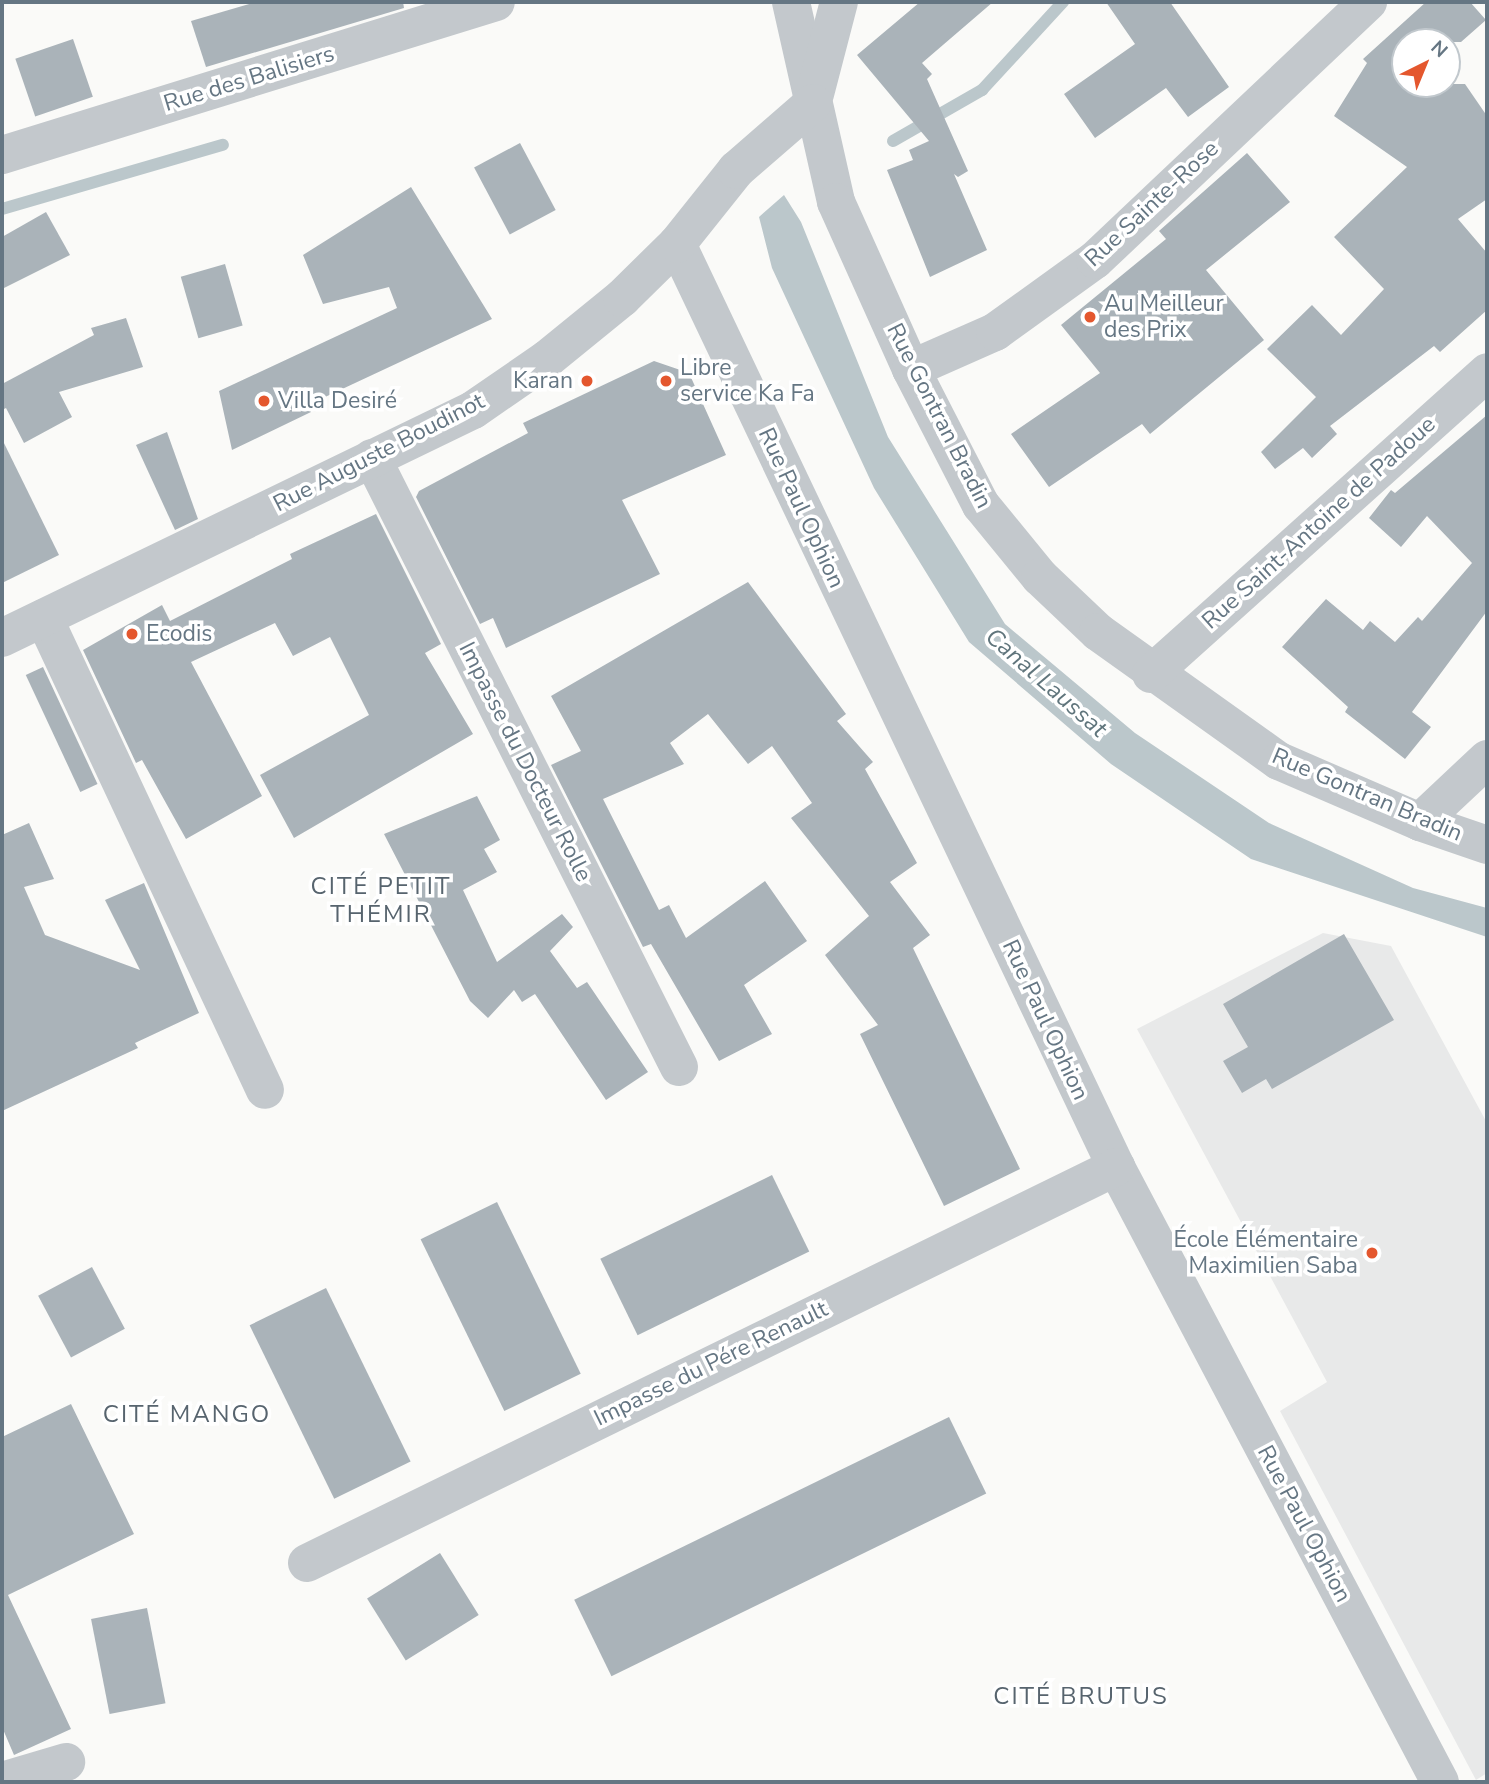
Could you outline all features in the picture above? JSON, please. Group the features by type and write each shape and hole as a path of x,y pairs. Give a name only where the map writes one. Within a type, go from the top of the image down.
{"street":[{"name":"Rue des Balisiers","path":"2,156 496,2"},
{"name":"Rue Gontran Bradin","path":"791,2 836,202 911,369 981,506 1040,577 1098,632 1151,674 1279,761 1420,822 1487,845"},
{"path":"813,103 839,2"},
{"name":"Rue Sainte-Rose","path":"911,369 995,332 1095,260 1367,2"},
{"name":"Rue Auguste Boudinot","path":"2,638 473,410 547,359 622,298 677,243 736,170 813,103"},
{"name":"Rue Paul Ophion","path":"677,243 1116,1167 1440,1782"},
{"name":"Rue Saint-Antoine de Padoue","path":"1151,674 1487,372"},
{"name":"Impasse du Docteur Rolle","path":"372,458 679,1067"},
{"path":"44,618 265,1090"},
{"path":"1420,822 1487,759"},
{"name":"Impasse du Pére Renault","path":"307,1563 1116,1167"},
{"path":"2,1781 66,1762"}],"shaded area":[{"name":"École Élémentaire Maximilien Saba","path":"1323,933 1391,946 1487,1123 1487,1773 1476,1780 1280,1411 1327,1382 1137,1029"}],"water":[{"name":"Canal Laussat","path":"784,195 801,222 888,437 1005,624 1135,733 1269,823 1413,888 1487,908 1487,937 1251,859 1111,764 969,642 874,488 772,268 759,217"}],"building":[{"path":"256,2 403,2 404,8 206,67 191,21"},
{"path":"920,2 993,2 922,63 932,74 927,79 968,171 958,177 954,174 987,250 930,277 887,170 913,160 909,150 929,141 857,55"},
{"path":"1106,2 1170,2 1229,87 1188,117 1166,88 1095,138 1064,94 1135,44"},
{"path":"1426,2 1470,2 1486,20 1461,42 1461,28 1397,28"},
{"path":"1391,34 1391,98 1461,98 1461,84 1465,84 1487,116 1487,199 1458,219 1487,253 1487,310 1440,352 1434,346 1330,426 1337,434 1312,458 1303,448 1275,469 1261,452 1316,397 1267,349 1312,305 1341,335 1384,289 1334,237 1407,167 1334,116 1367,63 1363,59"},
{"path":"73,39 93,97 35,117 15,59"},
{"path":"520,143 556,210 510,235 474,167"},
{"path":"1247,153 1290,202 1206,270 1264,340 1150,434 1142,424 1049,487 1011,434 1100,373 1061,325 1166,239 1159,231"},
{"path":"411,187 492,319 308,405 311,412 232,450 219,391 397,308 389,287 323,304 303,255"},
{"path":"46,212 70,255 2,289 2,237"},
{"path":"225,264 243,326 198,338 181,277"},
{"path":"126,318 143,367 59,392 72,417 24,443 6,408 2,410 2,384 94,335 91,328"},
{"path":"654,361 689,373 726,455 622,500 660,574 506,648 493,618 480,624 416,497 419,491 528,433 523,423"},
{"path":"1487,415 1487,611 1412,712 1431,727 1405,759 1345,712 1348,707 1282,647 1326,599 1363,630 1370,621 1395,642 1418,617 1422,621 1472,563 1427,516 1401,547 1369,518 1391,490 1395,493"},
{"path":"167,432 198,519 175,530 136,445"},
{"path":"2,439 59,555 2,583"},
{"path":"376,514 441,644 425,653 473,734 294,838 260,775 369,715 330,637 293,656 275,623 191,662 262,796 186,839 142,760 136,763 83,650 162,605 170,621 292,559 290,554"},
{"path":"748,582 846,714 837,721 873,762 865,769 917,863 890,882 930,935 913,948 1020,1169 944,1206 860,1034 878,1025 825,955 869,916 791,818 812,803 772,746 748,764 708,714 670,743 684,764 603,799 659,910 669,905 686,938 765,881 807,941 744,985 772,1034 719,1061 651,944 643,947 551,765 581,751 551,696"},
{"path":"43,667 98,784 80,792 26,675"},
{"path":"477,796 500,840 484,849 497,872 463,890 497,962 562,914 573,927 550,951 577,988 587,982 648,1072 606,1100 535,994 522,1002 514,990 488,1018 470,1001 384,834"},
{"path":"29,823 54,879 24,887 45,935 140,970 105,900 144,883 199,1013 135,1043 138,1048 2,1111 2,835"},
{"path":"1344,934 1394,1020 1272,1089 1266,1079 1242,1093 1223,1061 1248,1047 1223,1004"},
{"path":"772,1175 809,1251 638,1335 600,1259"},
{"path":"497,1202 581,1374 504,1411 421,1239"},
{"path":"92,1267 125,1329 71,1357 38,1296"},
{"path":"326,1288 411,1461 334,1499 250,1325"},
{"path":"71,1404 134,1534 8,1595 71,1729 14,1755 2,1727 2,1437"},
{"path":"949,1417 986,1493 611,1676 574,1600"},
{"path":"440,1553 479,1615 406,1660 367,1599"},
{"path":"147,1608 166,1703 110,1714 91,1619"}],"waterway":[{"path":"893,141 982,90 1063,2"},
{"path":"2,209 223,145"}],"place":[{"name":"Au Meilleur des Prix","path":"1090,317"},
{"name":"Karan","path":"587,381"},
{"name":"Libre service Ka Fa","path":"666,381"},
{"name":"Villa Desiré","path":"264,401"},
{"name":"Ecodis","path":"132,634"},
{"name":"École Élémentaire Maximilien Saba","path":"1372,1253"}],"district":[{"name":"CITÉ PETIT THÉMIR","path":"381,901"},
{"name":"CITÉ MANGO","path":"187,1415"},
{"name":"CITÉ BRUTUS","path":"1081,1697"}]}
